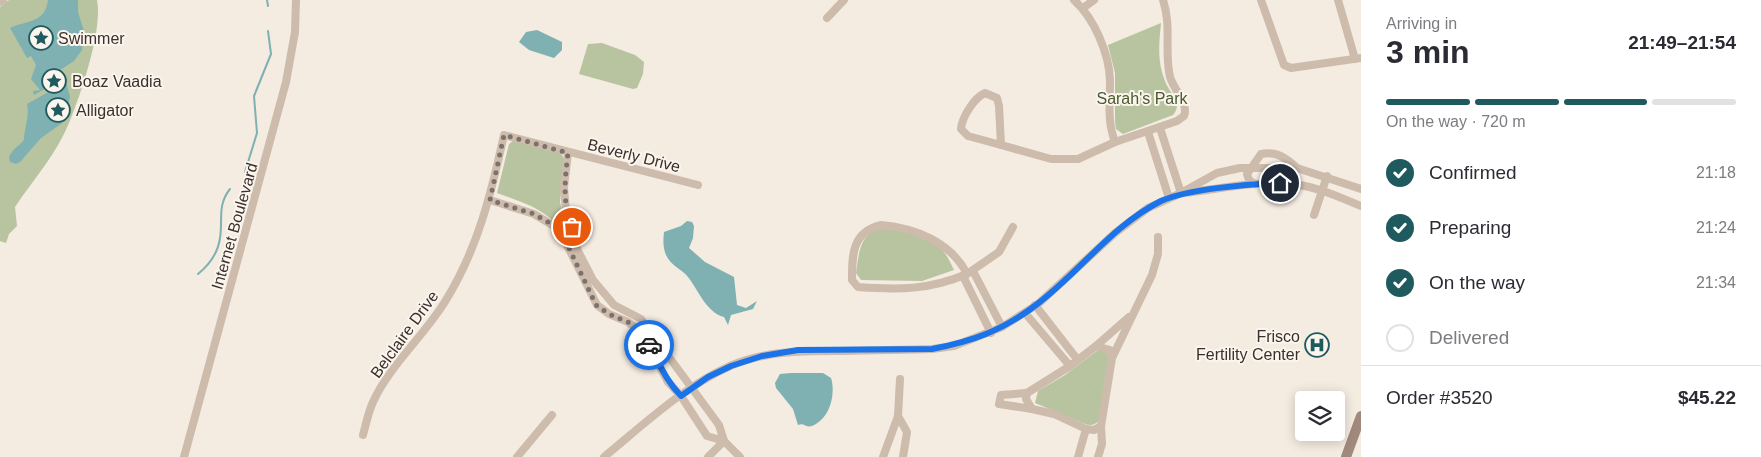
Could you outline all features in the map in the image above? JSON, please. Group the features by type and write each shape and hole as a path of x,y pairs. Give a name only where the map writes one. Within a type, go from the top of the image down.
{"main road":[{"path":"1346,457 1361,416"}],"street":[{"name":"Internet Boulevard","path":"184,457 286,82 295,32 296,0"},
{"path":"827,18 844,0"},
{"path":"1074,0 1083,8 1100,40 1109,73 1109,120 1115,142"},
{"path":"1083,8 1094,0"},
{"path":"1001,145 997,98 985,93 977,98 964,118 961,129 968,136 1001,145 1059,160 1078,159 1115,142 1160,128 1184,116 1186,109 1170,77 1169,30 1163,0"},
{"path":"1261,0 1284,65 1291,68 1358,58 1338,0"},
{"path":"1160,128 1181,194"},
{"path":"1148,132 1169,198"},
{"name":"Beverly Drive","path":"504,135 698,185"},
{"name":"Belclaire Drive","path":"363,436 373,402 386,380 433,321 460,276 490,200 504,135"},
{"path":"1255,184 1249,180 1247,174 1261,154 1271,152 1285,157 1296,168"},
{"path":"568,153 564,187 566,212 578,251 593,280 614,305 641,319 719,425 724,441 734,455"},
{"path":"1181,194 1217,173 1250,168 1296,168 1327,176 1361,189"},
{"path":"1314,215 1327,176"},
{"path":"604,457 693,388 731,366 762,356 798,350 932,349 954,346 991,333 1035,306 1115,233 1148,208 1181,194 1255,184 1299,185 1322,191 1361,206"},
{"path":"490,200 534,214 560,229 596,305 609,314 628,322 641,332 668,382 681,396 707,436 724,441"},
{"path":"1002,327 968,274 956,256 937,241 898,226 881,224 867,230 857,240 852,256 852,280 858,287 920,288 968,274 999,252 1013,227"},
{"path":"1098,457 1102,444 1101,426 1112,358 1152,275 1158,254 1158,236"},
{"path":"968,274 991,333"},
{"path":"1035,306 1077,360"},
{"path":"1024,313 1070,366"},
{"path":"1101,426 1094,430 1086,430 1054,414 999,404 1002,395 1027,393 1070,366 1132,314"},
{"path":"1096,346 1110,350 1112,358"},
{"path":"882,457 889,444 898,416 900,379"},
{"path":"1027,393 1026,399 1032,409"},
{"path":"517,457 532,436 552,415"},
{"path":"898,416 906,432 903,457"},
{"path":"1078,457 1086,430"},
{"path":"708,457 724,441"}],"green space":[{"path":"9,0 97,0 98,12 90,62 69,123 51,156 15,207 17,226 9,234 6,243 0,241 0,7"},
{"name":"Sarah's Park","path":"1161,23 1159,45 1162,74 1175,98 1176,111 1173,115 1123,134 1116,129 1115,73 1108,45"},
{"path":"602,43 635,55 644,62 643,74 637,88 633,89 579,74 588,44"},
{"path":"514,140 561,153 564,159 560,202 567,231 564,232 534,207 497,193 509,144"},
{"path":"879,227 905,231 931,242 944,252 954,270 922,281 861,280 856,273 861,246 867,235"},
{"path":"1098,350 1106,352 1109,358 1099,421 1092,425 1087,425 1035,403 1038,391 1065,375"}],"water":[{"path":"48,0 78,0 78,12 84,31 82,50 74,61 51,76 49,80 53,84 34,95 33,91 40,90 31,79 36,65 31,56 27,58 10,28 39,17 46,8"},
{"path":"537,30 562,42 562,50 554,58 529,50 519,42 526,32"},
{"path":"66,82 70,97 65,121 41,138 20,162 16,164 10,162 9,157 14,149 24,140 28,113 27,104"},
{"path":"687,221 692,222 694,226 693,238 689,248 705,262 734,277 737,305 746,308 757,301 753,309 731,315 728,325 724,317 712,311 688,277 666,255 664,232 681,226"},
{"path":"823,373 831,378 833,391 830,405 823,418 812,426 798,425 793,409 776,388 775,383 780,374"}],"waterway":[{"path":"267,0 268,6"},
{"path":"245,172 257,133 254,96 271,54 268,31"},
{"path":"198,274 206,267 217,249 221,231 223,201 230,189"}],"way so far":[{"path":"572,227 566,212 564,187 568,153 504,135 490,200 534,214 560,229 596,305 609,314 628,322 641,332 649,345"}],"place":[{"name":"Swimmer","path":"41,38"},
{"name":"Boaz Vaadia","path":"54,81"},
{"name":"Alligator","path":"58,110"},
{"name":"Frisco Fertility Center","path":"1317,345"}],"route":[{"path":"649,345 668,382 681,396 708,377 731,366 762,356 798,350 932,349 954,346 991,333 1038,304 1115,233 1148,208 1181,194 1255,184 1280,183"}]}
